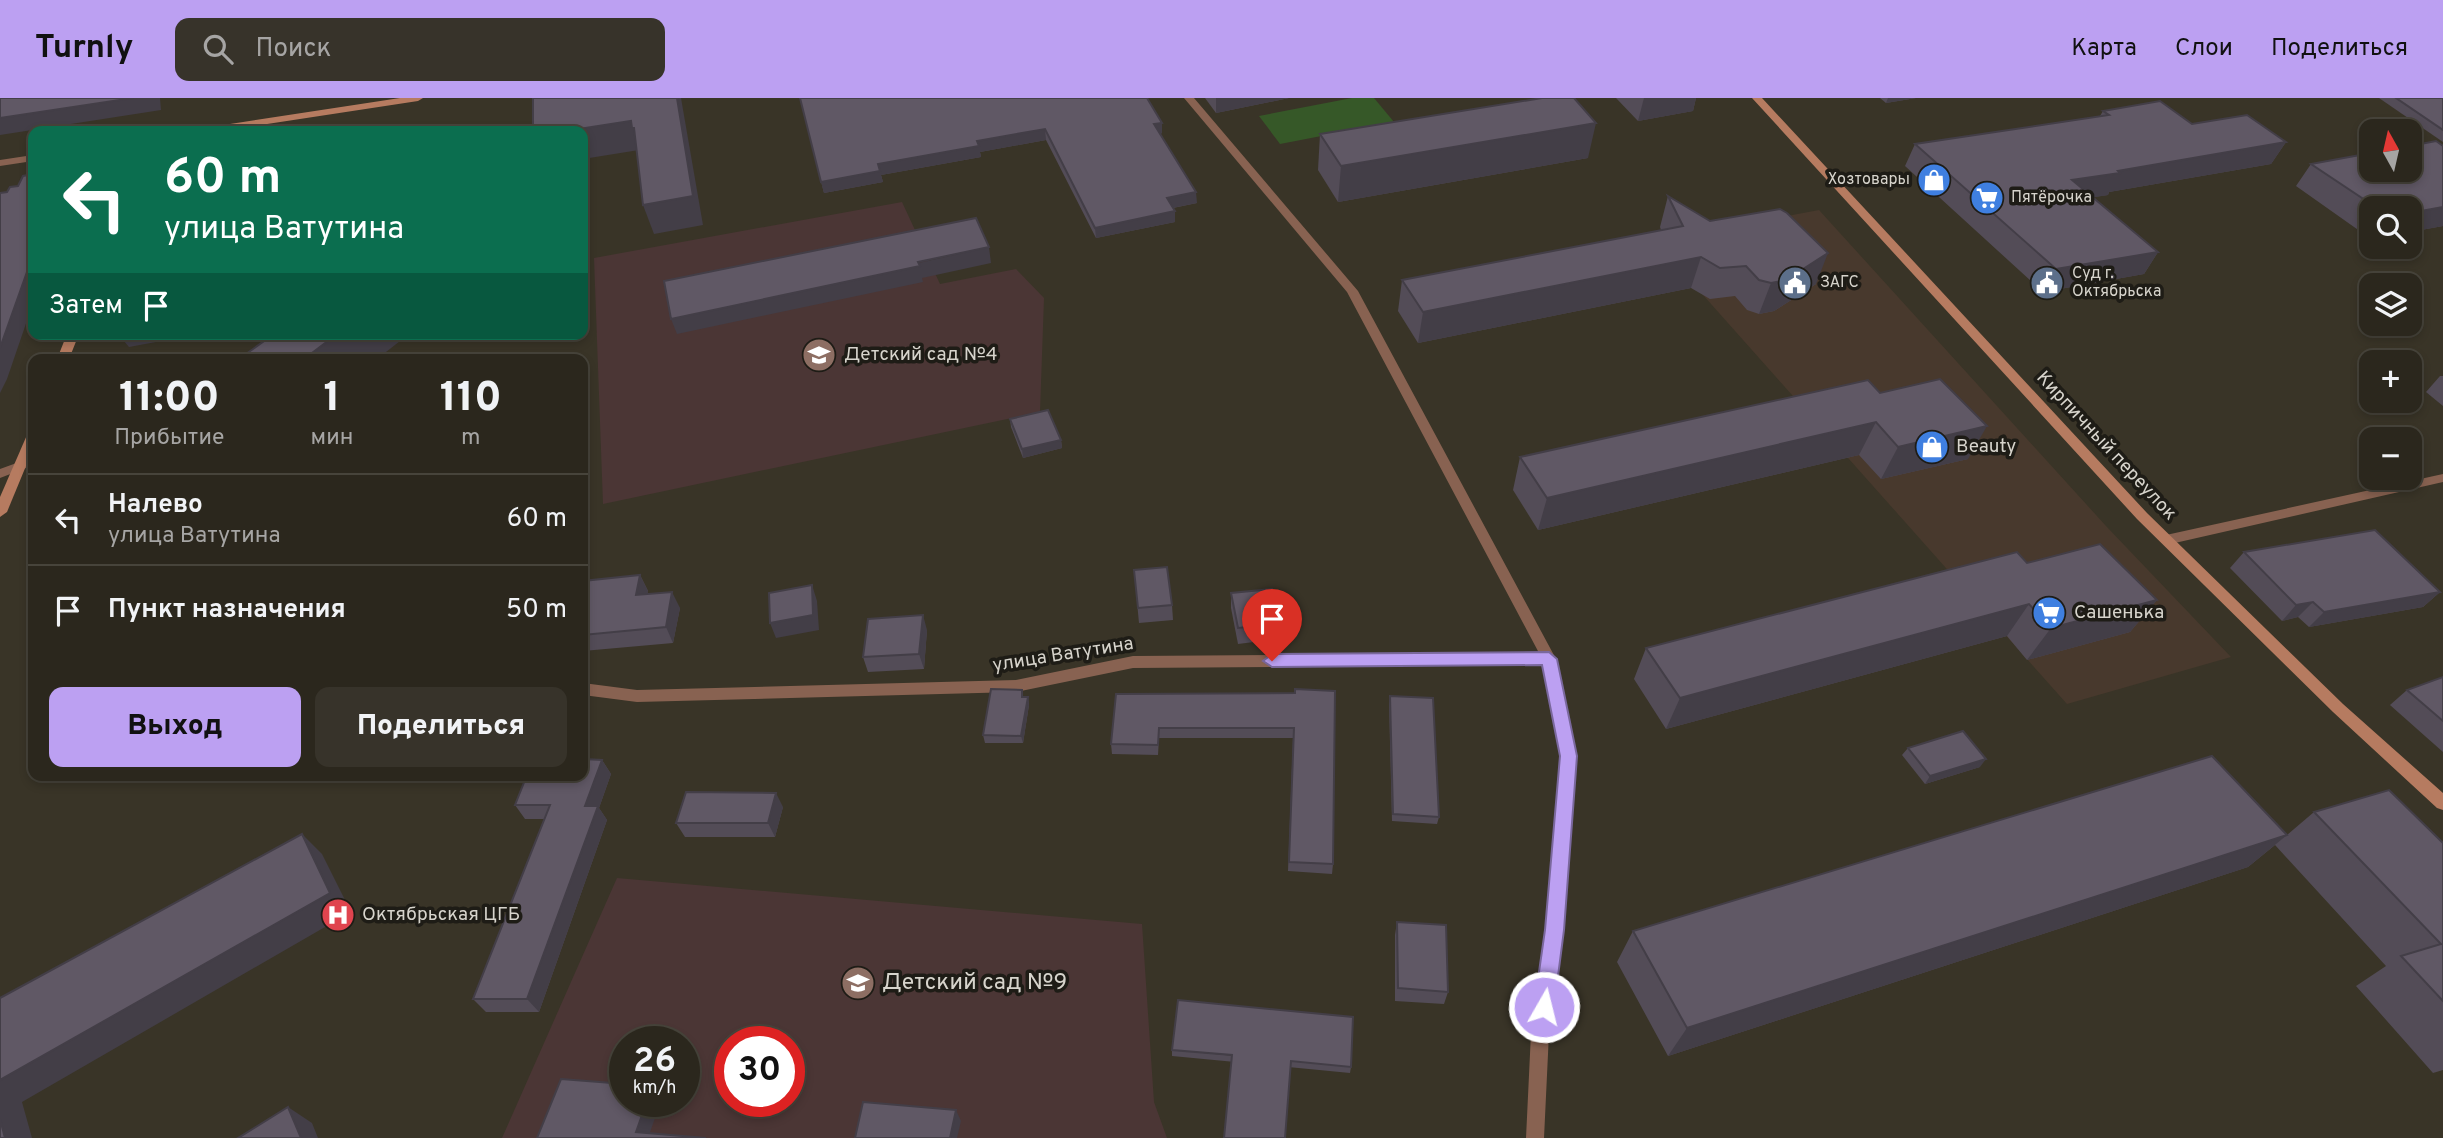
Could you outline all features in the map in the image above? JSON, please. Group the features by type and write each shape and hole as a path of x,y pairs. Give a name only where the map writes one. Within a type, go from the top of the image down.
{"main road":[{"path":"236,126 418,98"},
{"name":"Кирпичный переулок","path":"1757,98 2166,540 2338,708 2443,803"},
{"path":"0,512 28,449"}],"street":[{"path":"1189,98 1352,291 1549,659 1569,756 1555,930 1540,1033 1535,1138"},
{"path":"0,163 28,159"},
{"path":"0,474 22,465"},
{"path":"2166,540 2443,478"},
{"name":"улица Ватутина","path":"588,690 636,696 1016,686 1133,662 1549,659"}],"shaded area":[{"name":"Детский сад №4","path":"902,202 940,284 1016,269 1044,298 1040,412 603,504 594,258"},
{"path":"1819,210 2106,526 2231,657 2067,704 1655,241"},
{"name":"Детский сад №9","path":"617,878 1142,924 1154,1102 1167,1138 502,1138"}],"green space":[{"path":"1352,98 1374,98 1394,122 1280,144 1259,116"}],"building":[{"path":"0,98 133,98 0,118"},
{"path":"533,98 677,98 693,196 643,205 631,121 588,128 533,126"},
{"path":"800,98 1147,98 1162,123 1154,124 1196,192 1167,198 1175,211 1095,228 1045,129 977,141 979,146 878,164 880,171 821,182"},
{"path":"1542,98 1574,98 1596,123 1341,166 1320,134"},
{"path":"2396,98 2443,98 2443,130"},
{"path":"2160,101 2192,124 2247,115 2286,142 2072,180 2158,252 2056,269 1915,144 2109,115 2103,111"},
{"path":"2436,141 2443,146 2443,207 2422,211 2422,196 2359,196 2311,164 2359,155 2359,182 2422,182 2422,144"},
{"path":"28,175 28,269 0,348 0,193 18,186 23,176"},
{"path":"1668,196 1710,221 1780,209 1828,253 1786,280 1771,283 1759,280 1746,266 1720,268 1701,257 1423,312 1402,280 1683,226"},
{"path":"976,218 989,247 918,262 920,266 671,319 664,281"},
{"path":"266,340 329,340 311,354 246,354"},
{"path":"1940,379 1987,426 1898,447 1876,422 1547,498 1520,457 1868,380 1880,393"},
{"path":"1048,410 1061,440 1022,449 1010,419"},
{"path":"2375,530 2440,592 2324,612 2313,602 2296,605 2244,552"},
{"path":"2100,544 2157,600 2051,628 2029,604 1680,698 1646,648 2017,552 2027,563"},
{"path":"1167,567 1172,605 1138,608 1134,570"},
{"path":"640,575 636,595 672,592 666,627 588,635 588,580"},
{"path":"812,585 813,615 770,623 769,593"},
{"path":"1272,589 1280,624 1238,628 1231,593"},
{"path":"923,615 919,654 863,657 868,619"},
{"path":"2443,677 2443,721 2407,690"},
{"path":"991,689 1022,690 1022,697 1028,697 1021,736 983,735"},
{"path":"1295,689 1335,691 1333,864 1289,862 1294,728 1159,728 1158,745 1111,744 1116,694 1295,693"},
{"path":"1390,696 1433,698 1439,817 1393,814"},
{"path":"1963,731 1986,759 1930,776 1908,748"},
{"path":"2212,756 2287,835 1687,1028 1633,931"},
{"path":"588,759 602,760 585,806 598,806 527,999 473,999 550,805 515,805 525,781 588,781"},
{"path":"2389,790 2443,843 2443,1001 2401,956 2441,944 2314,812"},
{"path":"686,792 776,793 768,823 676,823"},
{"path":"302,834 330,893 0,1080 0,998"},
{"path":"1397,922 1446,925 1448,992 1398,988"},
{"path":"1178,1000 1353,1017 1351,1067 1291,1061 1285,1138 1224,1138 1232,1055 1172,1050"},
{"path":"561,1079 609,1083 609,1117 641,1117 636,1132 706,1138 537,1138"},
{"path":"863,1102 956,1110 950,1138 855,1138"},
{"path":"288,1107 301,1138 238,1138"},
{"path":"0,1119 5,1138 0,1138"}],"place":[{"name":"Хозтовары","path":"1934,180"},
{"name":"Пятёрочка","path":"1987,198"},
{"name":"ЗАГС","path":"1795,283"},
{"name":"Суд г. Октябрьска","path":"2047,283"},
{"name":"Детский сад №4","path":"819,355"},
{"name":"Beauty","path":"1932,447"},
{"name":"Сашенька","path":"2049,613"},
{"name":"Октябрьская ЦГБ","path":"338,915"},
{"name":"Детский сад №9","path":"858,983"}],"route":[{"path":"1272,661 1549,659 1569,756 1555,930 1544,1007"}]}
